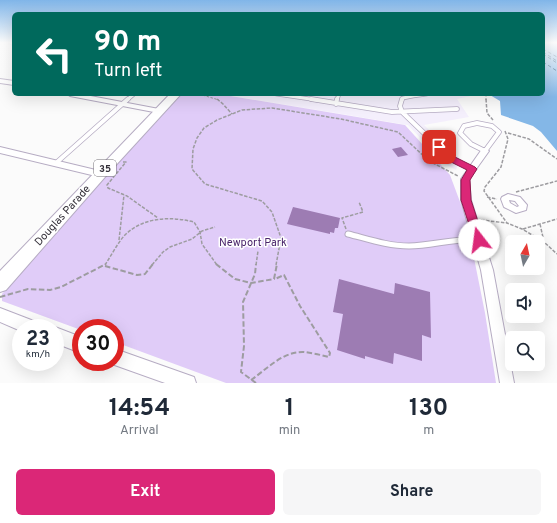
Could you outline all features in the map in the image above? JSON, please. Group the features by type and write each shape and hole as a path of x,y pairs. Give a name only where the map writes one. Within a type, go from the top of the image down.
{"main road":[{"name":"Douglas Parade","path":"0,284 100,174 174,96"}],"street":[{"path":"0,81 12,83"},
{"path":"81,96 159,111"},
{"path":"0,150 100,174"},
{"path":"485,151 465,180 466,200 479,240 490,284 506,383"},
{"path":"0,315 12,320"},
{"path":"124,360 188,383"}],"lane":[{"path":"56,163 132,96"},
{"path":"288,96 404,113 457,109"},
{"path":"336,104 339,96"},
{"path":"409,96 403,98 400,106 404,113 450,158 472,169"},
{"path":"477,123 492,126 499,132 485,151 471,144 460,133 464,126 477,123"},
{"path":"348,234 408,246 454,239 479,240"}],"path":[{"path":"206,96 219,100 232,114"},
{"path":"486,96 487,113 494,121"},
{"path":"274,279 281,238 272,212 262,202 205,184 192,169 193,149 197,138 209,125 242,110 272,108 341,119 398,132 429,161 465,180"},
{"path":"504,130 507,133 530,139 557,159"},
{"path":"507,133 508,139 501,167 485,187 484,191 507,223"},
{"path":"119,160 126,162 107,185 108,188 124,194 159,218"},
{"path":"487,197 508,199 513,193 557,181"},
{"path":"0,297 28,289 50,290 61,287 106,266 114,254 119,242 124,194"},
{"path":"348,234 342,218 363,212 359,202"},
{"path":"119,242 124,236 142,223 159,218 183,219 194,222 197,225 202,244 218,267 235,279 251,283 274,279 284,275 300,306 330,353 329,356 294,353 283,358 252,380"},
{"path":"522,229 557,219"},
{"path":"473,220 507,223 532,235"},
{"path":"540,224 542,235"},
{"path":"106,266 137,275 145,274 163,252 170,247 192,239 200,232 215,227"},
{"path":"545,243 557,254"},
{"path":"256,383 241,372 244,346 243,302 255,274 258,251"}],"shaded area":[{"path":"232,96 471,96 457,99 469,117 424,125 460,159 456,170 445,164 408,125"}],"green space":[{"name":"Newport Park","path":"180,96 231,96 405,125 450,175 466,218 485,313 496,383 226,383 124,345 124,319 72,319 72,327 64,324 64,319 51,319 2,301 2,294 98,185"}],"water":[{"path":"545,61 557,61 557,151 541,132 533,126 501,115 500,101 492,96 545,96"}],"building":[{"path":"401,147 408,155 398,157 392,149"},
{"path":"293,207 340,218 338,228 335,228 334,233 330,232 330,234 287,224"},
{"path":"339,279 394,294 395,283 430,292 431,338 422,335 422,361 394,353 393,364 365,356 365,359 337,350 343,314 333,312"}],"ferry route":[{"path":"545,63 557,71"}],"route":[{"path":"439,147 450,158 472,169 465,180 466,200 479,240"}]}
